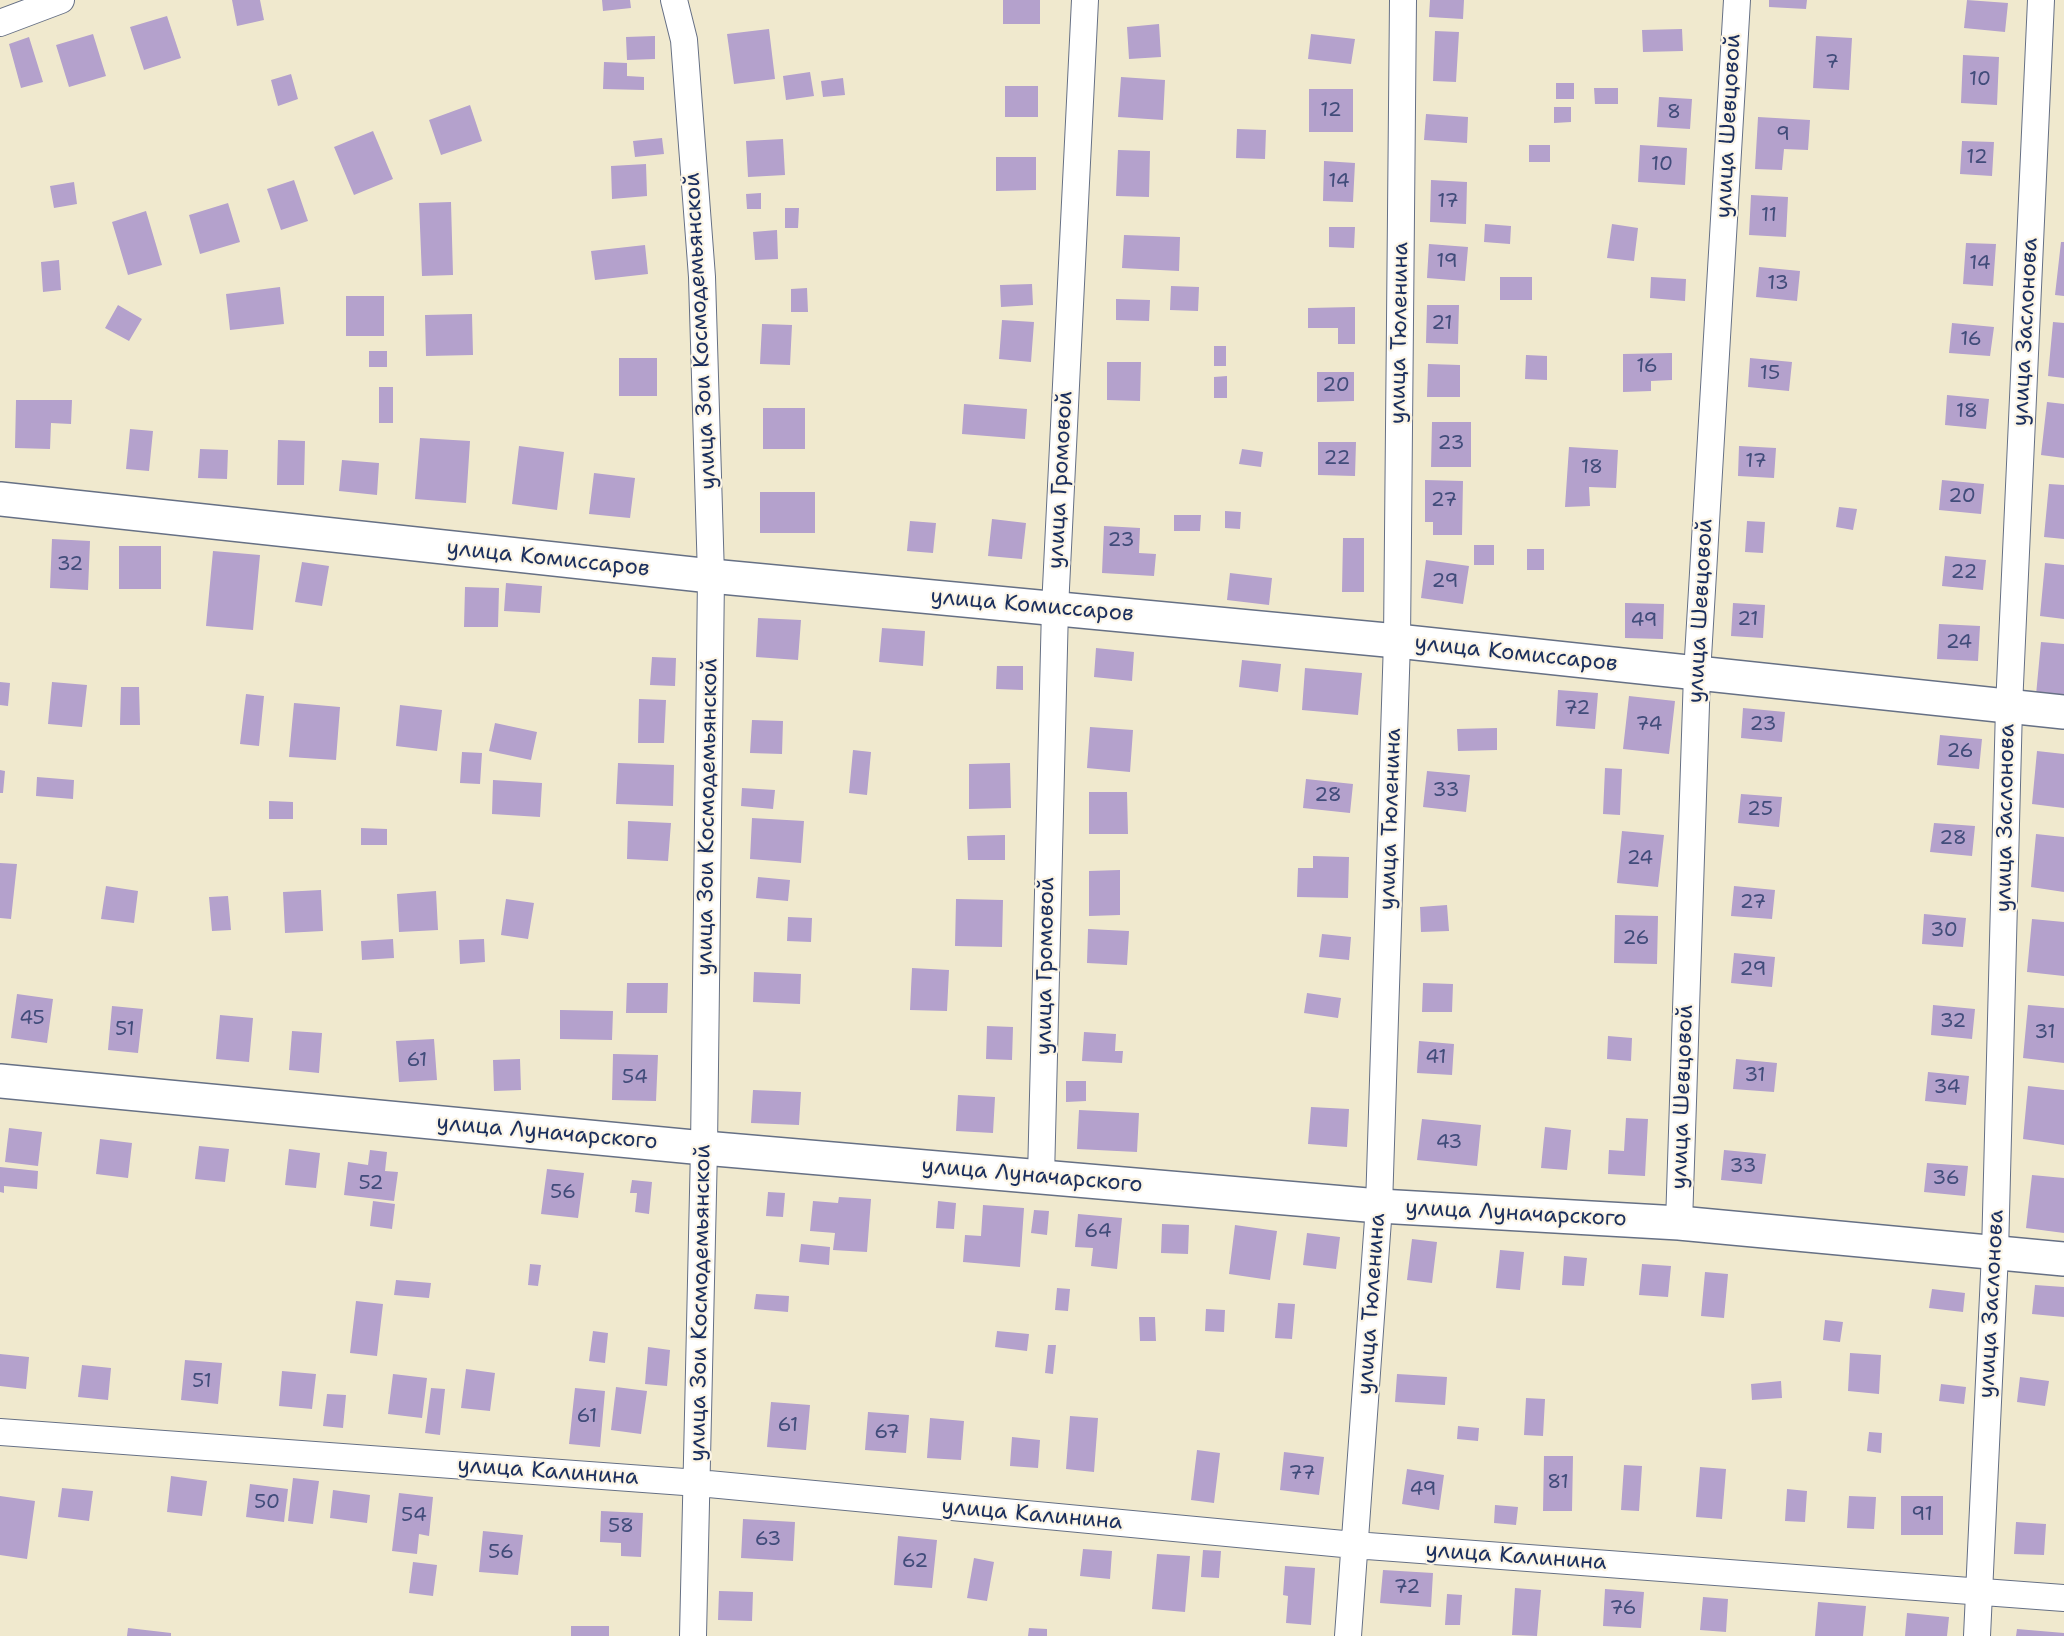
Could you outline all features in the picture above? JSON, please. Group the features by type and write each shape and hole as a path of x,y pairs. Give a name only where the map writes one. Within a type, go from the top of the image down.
{"main road":[{"name":"улица Комиссаров","path":"0,499 711,576 1397,641 2064,712"},
{"name":"улица Луначарского","path":"0,1081 704,1148 1379,1206 1679,1223 2064,1259"}],"street":[{"path":"0,23 61,0"},
{"name":"улица Зои Космодемьянской","path":"674,0 684,40 702,277 711,576 704,1148 693,1636"},
{"name":"улица Громовой","path":"1041,1177 1055,608 1085,0"},
{"name":"улица Тюленина","path":"1348,1636 1379,1206 1397,641 1403,0"},
{"name":"улица Шевцовой","path":"1679,1223 1697,674 1737,0"},
{"name":"улица Заслонова","path":"1977,1636 1977,1592 1995,1253 2009,706 2041,0"},
{"name":"улица Калинина","path":"0,1432 698,1483 1354,1545 2064,1598"}],"building":[{"path":"232,0 260,0 264,20 237,26"},
{"path":"602,0 630,0 631,8 603,11"},
{"path":"1003,0 1040,0 1040,24 1003,24"},
{"path":"1430,0 1464,0 1463,19 1429,17"},
{"path":"1769,0 1807,0 1806,9 1769,7"},
{"path":"1967,0 2008,3 2005,32 1964,28"},
{"path":"167,16 181,58 144,70 130,27"},
{"path":"1159,24 1161,57 1129,59 1127,27"},
{"path":"769,29 775,79 734,84 727,34"},
{"path":"1682,29 1683,51 1643,52 1642,30"},
{"path":"1435,31 1459,32 1456,82 1433,81"},
{"path":"93,34 106,76 69,87 56,45"},
{"path":"1311,34 1355,39 1351,64 1308,59"},
{"path":"655,36 655,59 627,60 626,37"},
{"path":"1816,36 1852,38 1849,90 1813,88"},
{"path":"29,37 43,82 21,88 9,44"},
{"path":"1963,55 1999,57 1997,105 1961,103"},
{"path":"604,62 627,63 627,76 644,77 644,90 603,89"},
{"path":"810,72 814,96 786,100 783,76"},
{"path":"291,74 298,99 278,106 271,80"},
{"path":"1121,77 1165,80 1163,120 1118,117"},
{"path":"843,78 845,95 823,97 821,81"},
{"path":"1556,83 1574,83 1574,99 1556,99"},
{"path":"1005,86 1038,86 1038,117 1005,117"},
{"path":"1594,88 1618,88 1618,104 1595,104"},
{"path":"1309,89 1353,89 1353,132 1309,132"},
{"path":"1659,97 1692,99 1690,129 1657,127"},
{"path":"470,105 482,141 441,155 429,120"},
{"path":"1554,107 1571,107 1571,122 1554,123"},
{"path":"1426,114 1468,117 1467,143 1424,140"},
{"path":"1758,117 1810,120 1808,150 1784,149 1782,170 1755,169"},
{"path":"1237,129 1266,130 1265,159 1236,158"},
{"path":"373,131 393,179 354,195 334,147"},
{"path":"662,138 664,154 635,157 633,141"},
{"path":"783,139 785,175 748,177 746,141"},
{"path":"1962,141 1994,142 1992,176 1960,174"},
{"path":"1529,145 1550,145 1550,162 1529,162"},
{"path":"1640,145 1687,148 1685,185 1638,182"},
{"path":"1118,150 1150,151 1149,197 1116,196"},
{"path":"996,157 1036,157 1036,190 996,191"},
{"path":"1324,161 1355,163 1353,202 1323,201"},
{"path":"646,164 647,196 612,199 611,166"},
{"path":"294,180 308,221 281,230 267,189"},
{"path":"1431,180 1467,182 1466,224 1430,222"},
{"path":"74,182 77,204 54,208 50,186"},
{"path":"761,193 761,209 747,209 746,194"},
{"path":"1751,195 1788,197 1786,237 1749,235"},
{"path":"451,202 453,275 422,276 419,203"},
{"path":"228,203 240,242 200,254 189,215"},
{"path":"785,208 799,208 798,228 785,228"},
{"path":"146,211 162,265 128,275 112,222"},
{"path":"1485,224 1511,226 1510,244 1484,242"},
{"path":"1612,224 1638,228 1634,261 1607,258"},
{"path":"1329,227 1355,227 1354,248 1329,247"},
{"path":"777,230 778,259 755,260 753,232"},
{"path":"1124,235 1180,237 1179,271 1122,268"},
{"path":"2061,242 2064,242 2064,296 2055,295"},
{"path":"1966,243 1996,244 1993,286 1963,284"},
{"path":"1429,244 1468,247 1465,281 1427,278"},
{"path":"645,245 648,274 595,280 591,251"},
{"path":"59,260 61,290 43,292 41,262"},
{"path":"1759,267 1800,271 1797,301 1756,297"},
{"path":"1500,277 1532,277 1532,300 1500,300"},
{"path":"1651,277 1686,279 1685,301 1650,298"},
{"path":"1032,284 1033,305 1001,307 1000,285"},
{"path":"1171,286 1199,287 1198,311 1170,310"},
{"path":"280,287 284,324 230,330 226,294"},
{"path":"807,288 808,312 791,312 791,289"},
{"path":"346,296 384,296 384,336 346,336"},
{"path":"1116,299 1150,300 1149,321 1116,320"},
{"path":"118,305 142,319 129,341 105,328"},
{"path":"1427,305 1459,305 1458,344 1426,343"},
{"path":"1355,307 1355,344 1338,344 1338,328 1308,328 1308,308"},
{"path":"472,314 473,355 426,356 425,315"},
{"path":"1002,320 1034,322 1031,362 999,359"},
{"path":"2053,322 2064,323 2064,378 2048,376"},
{"path":"1952,323 1994,327 1990,356 1949,353"},
{"path":"762,324 792,325 790,365 760,364"},
{"path":"1214,346 1226,346 1226,366 1214,366"},
{"path":"369,351 387,351 387,367 369,367"},
{"path":"1672,353 1672,380 1651,381 1651,391 1623,392 1623,354"},
{"path":"1526,355 1547,356 1547,380 1525,379"},
{"path":"619,358 657,358 657,396 619,396"},
{"path":"1750,358 1792,362 1789,391 1748,387"},
{"path":"1107,362 1141,362 1140,401 1107,400"},
{"path":"1428,364 1460,365 1460,397 1427,397"},
{"path":"1317,372 1354,372 1354,401 1317,402"},
{"path":"1227,376 1227,398 1214,398 1214,377"},
{"path":"379,387 393,387 393,423 379,423"},
{"path":"1947,395 1989,399 1986,429 1945,425"},
{"path":"16,400 72,400 71,424 51,423 50,449 15,448"},
{"path":"2047,402 2064,404 2064,458 2041,455"},
{"path":"964,404 1027,409 1025,439 962,434"},
{"path":"763,408 805,408 805,449 763,449"},
{"path":"1432,422 1471,422 1471,467 1431,467"},
{"path":"130,429 153,431 149,471 126,469"},
{"path":"420,438 470,441 466,503 415,499"},
{"path":"278,440 305,441 304,485 277,485"},
{"path":"1318,442 1356,442 1355,476 1318,475"},
{"path":"519,446 564,452 557,510 512,504"},
{"path":"1739,446 1776,448 1774,478 1738,476"},
{"path":"1569,447 1618,450 1616,488 1589,487 1590,506 1565,507"},
{"path":"200,449 228,450 227,479 198,478"},
{"path":"1242,449 1263,452 1261,467 1239,464"},
{"path":"342,460 379,463 377,495 339,491"},
{"path":"594,473 635,478 630,518 589,514"},
{"path":"1425,480 1463,481 1462,535 1433,535 1433,522 1425,522"},
{"path":"1942,480 1984,484 1981,514 1939,510"},
{"path":"2049,484 2064,485 2064,539 2044,537"},
{"path":"760,492 815,492 815,533 760,533"},
{"path":"1839,507 1857,509 1853,530 1836,527"},
{"path":"1225,511 1241,512 1240,529 1225,528"},
{"path":"1174,515 1201,515 1200,531 1174,531"},
{"path":"992,519 1026,523 1022,559 988,556"},
{"path":"910,521 936,523 933,553 907,551"},
{"path":"1747,521 1765,522 1763,553 1745,552"},
{"path":"1104,526 1140,528 1139,553 1156,554 1154,576 1102,573"},
{"path":"1343,538 1364,538 1364,592 1342,592"},
{"path":"52,539 90,541 88,590 50,588"},
{"path":"1474,545 1494,545 1494,565 1474,565"},
{"path":"119,546 161,546 161,589 119,589"},
{"path":"1527,549 1544,549 1544,570 1527,570"},
{"path":"213,551 260,555 253,630 206,626"},
{"path":"1945,556 1986,560 1983,590 1942,586"},
{"path":"1426,560 1469,566 1463,604 1421,598"},
{"path":"302,562 329,566 322,606 295,602"},
{"path":"2045,563 2064,565 2064,619 2040,616"},
{"path":"1230,573 1272,578 1269,605 1227,600"},
{"path":"506,583 542,586 540,613 504,611"},
{"path":"465,587 499,588 498,627 464,627"},
{"path":"1625,603 1664,604 1663,639 1625,638"},
{"path":"1733,603 1765,605 1763,638 1731,636"},
{"path":"758,618 801,620 798,660 756,657"},
{"path":"1939,624 1980,626 1978,661 1937,659"},
{"path":"882,628 925,631 923,666 879,662"},
{"path":"2041,642 2064,644 2064,699 2036,695"},
{"path":"1096,648 1134,652 1132,681 1094,677"},
{"path":"652,657 676,658 675,686 650,685"},
{"path":"1242,660 1281,664 1278,692 1239,687"},
{"path":"997,666 1023,666 1023,690 996,689"},
{"path":"1305,668 1362,673 1358,715 1302,710"},
{"path":"0,682 10,683 8,706 0,705"},
{"path":"52,682 87,685 82,727 48,724"},
{"path":"121,687 139,687 140,725 120,725"},
{"path":"1558,690 1598,693 1595,729 1556,726"},
{"path":"246,694 264,696 259,746 240,744"},
{"path":"1629,696 1675,701 1669,754 1623,749"},
{"path":"639,699 666,700 664,743 638,743"},
{"path":"294,703 340,707 336,760 289,757"},
{"path":"400,705 442,710 437,751 396,746"},
{"path":"1743,708 1785,712 1782,742 1741,738"},
{"path":"752,720 783,721 782,754 750,753"},
{"path":"495,723 537,732 531,760 489,751"},
{"path":"1090,727 1133,730 1130,772 1087,768"},
{"path":"1497,728 1497,750 1458,751 1457,729"},
{"path":"1940,735 1982,739 1979,769 1937,765"},
{"path":"853,750 871,752 867,795 849,793"},
{"path":"2037,751 2064,754 2064,808 2032,804"},
{"path":"462,752 482,753 480,784 460,783"},
{"path":"618,763 674,765 673,806 616,804"},
{"path":"1010,763 1011,808 969,809 969,764"},
{"path":"1605,768 1622,769 1620,815 1603,814"},
{"path":"0,770 5,771 3,793 0,793"},
{"path":"1427,771 1470,775 1466,812 1423,807"},
{"path":"37,777 74,780 73,799 36,796"},
{"path":"1306,779 1353,784 1350,813 1303,808"},
{"path":"493,780 542,783 540,817 492,814"},
{"path":"742,788 775,790 773,809 741,806"},
{"path":"1089,792 1127,792 1128,834 1089,834"},
{"path":"1741,794 1782,797 1779,827 1738,823"},
{"path":"269,801 293,802 293,819 269,819"},
{"path":"752,818 804,821 801,863 750,859"},
{"path":"628,821 671,823 668,861 627,859"},
{"path":"1934,823 1975,826 1972,856 1930,852"},
{"path":"361,828 387,829 387,845 361,845"},
{"path":"1622,831 1664,835 1658,887 1617,883"},
{"path":"2036,834 2064,837 2064,892 2031,887"},
{"path":"1005,835 1005,860 968,860 967,836"},
{"path":"1313,856 1349,857 1348,898 1297,897 1298,868 1313,868"},
{"path":"0,863 17,864 11,919 0,918"},
{"path":"1120,870 1120,915 1089,916 1089,871"},
{"path":"758,877 790,880 788,901 756,898"},
{"path":"106,886 138,891 134,923 101,919"},
{"path":"1734,886 1775,890 1772,919 1731,916"},
{"path":"321,890 323,931 285,933 283,892"},
{"path":"436,891 438,930 399,932 397,894"},
{"path":"228,896 231,930 212,931 209,897"},
{"path":"506,899 534,903 528,939 501,935"},
{"path":"956,899 1003,900 1002,947 955,946"},
{"path":"1447,905 1449,931 1421,932 1420,907"},
{"path":"1924,914 1966,918 1963,947 1922,944"},
{"path":"1615,915 1658,916 1657,964 1614,963"},
{"path":"788,917 812,918 811,942 787,941"},
{"path":"2032,919 2064,922 2064,976 2027,972"},
{"path":"1088,929 1129,931 1127,965 1087,963"},
{"path":"1322,934 1351,937 1349,960 1319,957"},
{"path":"393,939 394,958 362,960 361,941"},
{"path":"484,939 485,962 460,964 459,940"},
{"path":"1734,953 1775,957 1772,987 1731,983"},
{"path":"912,968 949,970 947,1011 910,1010"},
{"path":"754,972 801,974 800,1004 753,1002"},
{"path":"627,983 668,983 667,1013 626,1013"},
{"path":"1423,983 1453,984 1452,1012 1422,1012"},
{"path":"1307,993 1341,998 1338,1018 1304,1013"},
{"path":"17,994 53,999 47,1043 11,1038"},
{"path":"1933,1005 1975,1009 1972,1039 1931,1035"},
{"path":"2028,1005 2064,1008 2064,1063 2023,1058"},
{"path":"112,1006 143,1009 138,1053 108,1050"},
{"path":"560,1010 613,1011 612,1040 560,1039"},
{"path":"220,1015 253,1018 249,1062 216,1059"},
{"path":"987,1026 1013,1027 1012,1060 986,1059"},
{"path":"292,1031 322,1033 319,1073 289,1070"},
{"path":"1084,1032 1116,1034 1115,1051 1123,1051 1122,1063 1082,1061"},
{"path":"1608,1036 1632,1038 1631,1061 1607,1059"},
{"path":"434,1039 437,1080 399,1082 396,1041"},
{"path":"1419,1041 1454,1044 1452,1075 1417,1073"},
{"path":"613,1054 658,1055 656,1101 612,1100"},
{"path":"520,1059 521,1090 494,1091 493,1060"},
{"path":"1736,1059 1777,1063 1774,1092 1733,1089"},
{"path":"1928,1072 1969,1076 1966,1105 1925,1101"},
{"path":"1066,1081 1086,1081 1086,1101 1066,1102"},
{"path":"2028,1086 2064,1090 2064,1145 2023,1139"},
{"path":"753,1090 801,1092 799,1125 751,1123"},
{"path":"958,1095 995,1097 993,1133 956,1131"},
{"path":"1311,1107 1349,1109 1347,1147 1308,1144"},
{"path":"1079,1110 1139,1113 1137,1152 1077,1149"},
{"path":"1626,1118 1648,1119 1645,1176 1608,1174 1609,1150 1624,1151"},
{"path":"1422,1119 1481,1125 1477,1166 1417,1160"},
{"path":"1545,1127 1571,1130 1567,1170 1541,1168"},
{"path":"9,1128 42,1132 38,1166 5,1162"},
{"path":"100,1139 132,1143 128,1178 96,1174"},
{"path":"199,1146 229,1149 225,1182 195,1179"},
{"path":"289,1149 320,1153 316,1188 285,1185"},
{"path":"370,1150 387,1152 385,1171 398,1172 394,1201 344,1195 348,1162 368,1165"},
{"path":"1724,1150 1766,1154 1762,1184 1721,1180"},
{"path":"1927,1163 1968,1166 1965,1196 1924,1192"},
{"path":"0,1167 38,1171 37,1189 4,1186 4,1193 0,1192"},
{"path":"547,1169 584,1173 578,1218 541,1214"},
{"path":"2032,1175 2064,1178 2064,1233 2026,1228"},
{"path":"632,1180 652,1182 649,1214 635,1212 637,1193 630,1193"},
{"path":"768,1192 785,1193 783,1217 766,1216"},
{"path":"839,1197 871,1199 867,1252 833,1250 835,1233 810,1231 813,1201 838,1203"},
{"path":"373,1201 395,1204 392,1229 370,1226"},
{"path":"938,1201 956,1203 954,1229 936,1228"},
{"path":"983,1205 1024,1208 1020,1267 963,1262 965,1235 981,1236"},
{"path":"1034,1210 1049,1211 1047,1235 1031,1233"},
{"path":"1078,1214 1122,1218 1117,1269 1091,1266 1093,1248 1075,1247"},
{"path":"1162,1224 1189,1225 1188,1254 1161,1253"},
{"path":"1235,1225 1277,1231 1270,1280 1229,1274"},
{"path":"1307,1233 1340,1237 1336,1269 1303,1265"},
{"path":"1412,1239 1437,1242 1432,1283 1407,1280"},
{"path":"801,1244 830,1247 829,1265 799,1262"},
{"path":"1500,1250 1524,1252 1520,1290 1496,1288"},
{"path":"1564,1256 1587,1258 1584,1286 1562,1285"},
{"path":"530,1264 541,1265 538,1286 528,1285"},
{"path":"1642,1264 1671,1266 1668,1297 1639,1295"},
{"path":"1705,1272 1728,1274 1724,1318 1701,1316"},
{"path":"396,1280 431,1283 429,1298 394,1295"},
{"path":"2035,1285 2064,1287 2064,1317 2032,1314"},
{"path":"1057,1288 1070,1289 1068,1311 1055,1310"},
{"path":"1932,1289 1965,1293 1963,1312 1929,1308"},
{"path":"756,1294 789,1296 788,1312 754,1309"},
{"path":"356,1301 383,1304 377,1356 350,1353"},
{"path":"1278,1303 1295,1304 1292,1339 1275,1338"},
{"path":"1206,1309 1225,1310 1224,1332 1205,1331"},
{"path":"1139,1317 1155,1317 1156,1341 1140,1341"},
{"path":"1825,1320 1843,1322 1840,1342 1823,1340"},
{"path":"593,1331 608,1333 605,1363 589,1361"},
{"path":"997,1331 1029,1334 1027,1351 995,1347"},
{"path":"1048,1345 1056,1345 1053,1374 1045,1373"},
{"path":"648,1347 670,1350 667,1386 645,1384"},
{"path":"1850,1353 1881,1355 1879,1394 1848,1391"},
{"path":"0,1354 29,1357 26,1389 0,1386"},
{"path":"185,1360 222,1363 218,1404 181,1400"},
{"path":"82,1365 111,1368 108,1400 78,1397"},
{"path":"466,1369 495,1373 490,1411 461,1408"},
{"path":"282,1371 316,1374 312,1409 279,1406"},
{"path":"393,1374 427,1378 422,1418 388,1414"},
{"path":"1397,1374 1447,1377 1445,1405 1395,1402"},
{"path":"2020,1377 2049,1381 2045,1406 2017,1402"},
{"path":"1781,1381 1782,1398 1752,1400 1751,1384"},
{"path":"1941,1384 1966,1387 1964,1404 1939,1401"},
{"path":"616,1387 647,1391 641,1434 611,1430"},
{"path":"431,1388 445,1389 440,1435 425,1433"},
{"path":"575,1388 605,1391 600,1447 569,1444"},
{"path":"327,1394 346,1395 343,1428 323,1426"},
{"path":"1526,1398 1545,1399 1543,1436 1524,1435"},
{"path":"771,1402 810,1405 806,1450 767,1447"},
{"path":"868,1412 909,1415 906,1453 865,1450"},
{"path":"1070,1416 1098,1418 1094,1472 1066,1469"},
{"path":"930,1418 964,1421 961,1460 927,1458"},
{"path":"1458,1426 1479,1428 1478,1441 1457,1439"},
{"path":"1869,1432 1882,1433 1881,1453 1867,1451"},
{"path":"1012,1437 1040,1440 1038,1468 1010,1466"},
{"path":"1197,1450 1220,1453 1214,1503 1191,1500"},
{"path":"1284,1452 1324,1457 1319,1495 1280,1490"},
{"path":"1544,1456 1573,1456 1572,1511 1543,1511"},
{"path":"1624,1465 1642,1466 1639,1511 1621,1510"},
{"path":"1700,1467 1726,1469 1722,1519 1696,1517"},
{"path":"1407,1469 1444,1475 1439,1510 1402,1504"},
{"path":"171,1476 207,1481 202,1516 167,1512"},
{"path":"293,1478 319,1481 313,1524 288,1521"},
{"path":"250,1484 288,1489 284,1522 246,1517"},
{"path":"62,1488 93,1491 89,1521 58,1517"},
{"path":"1787,1489 1807,1491 1805,1522 1785,1521"},
{"path":"333,1490 370,1495 367,1523 330,1518"},
{"path":"399,1493 433,1497 429,1536 419,1534 417,1554 392,1551"},
{"path":"0,1496 35,1501 27,1559 0,1555"},
{"path":"1849,1496 1876,1497 1874,1529 1847,1528"},
{"path":"1901,1496 1943,1496 1943,1535 1901,1535"},
{"path":"1495,1505 1518,1507 1516,1525 1494,1523"},
{"path":"601,1511 643,1513 641,1557 621,1556 621,1543 600,1542"},
{"path":"743,1519 795,1522 793,1561 741,1558"},
{"path":"2016,1522 2046,1524 2044,1555 2014,1554"},
{"path":"483,1531 523,1535 518,1575 479,1572"},
{"path":"898,1536 937,1540 932,1588 894,1585"},
{"path":"1083,1549 1112,1551 1110,1579 1080,1576"},
{"path":"1203,1550 1221,1551 1219,1578 1201,1577"},
{"path":"1157,1554 1190,1556 1185,1612 1152,1609"},
{"path":"974,1558 994,1562 987,1601 967,1598"},
{"path":"413,1562 437,1565 433,1596 409,1593"},
{"path":"1285,1566 1315,1568 1311,1625 1286,1623 1288,1596 1283,1595"},
{"path":"1383,1570 1433,1573 1431,1607 1380,1603"},
{"path":"1515,1588 1541,1590 1537,1636 1512,1635"},
{"path":"1605,1589 1644,1592 1641,1628 1603,1626"},
{"path":"719,1591 753,1592 752,1621 718,1620"},
{"path":"1447,1594 1462,1595 1460,1625 1445,1625"},
{"path":"1703,1597 1728,1599 1726,1632 1700,1630"},
{"path":"1818,1602 1866,1606 1863,1636 1815,1636"},
{"path":"1907,1613 1949,1617 1947,1636 1905,1636"},
{"path":"571,1626 609,1626 609,1636 571,1636"},
{"path":"128,1628 171,1633 171,1636 127,1636"},
{"path":"1029,1628 1047,1629 1047,1636 1028,1636"},
{"path":"2017,1629 2064,1633 2064,1636 2016,1636"}]}
